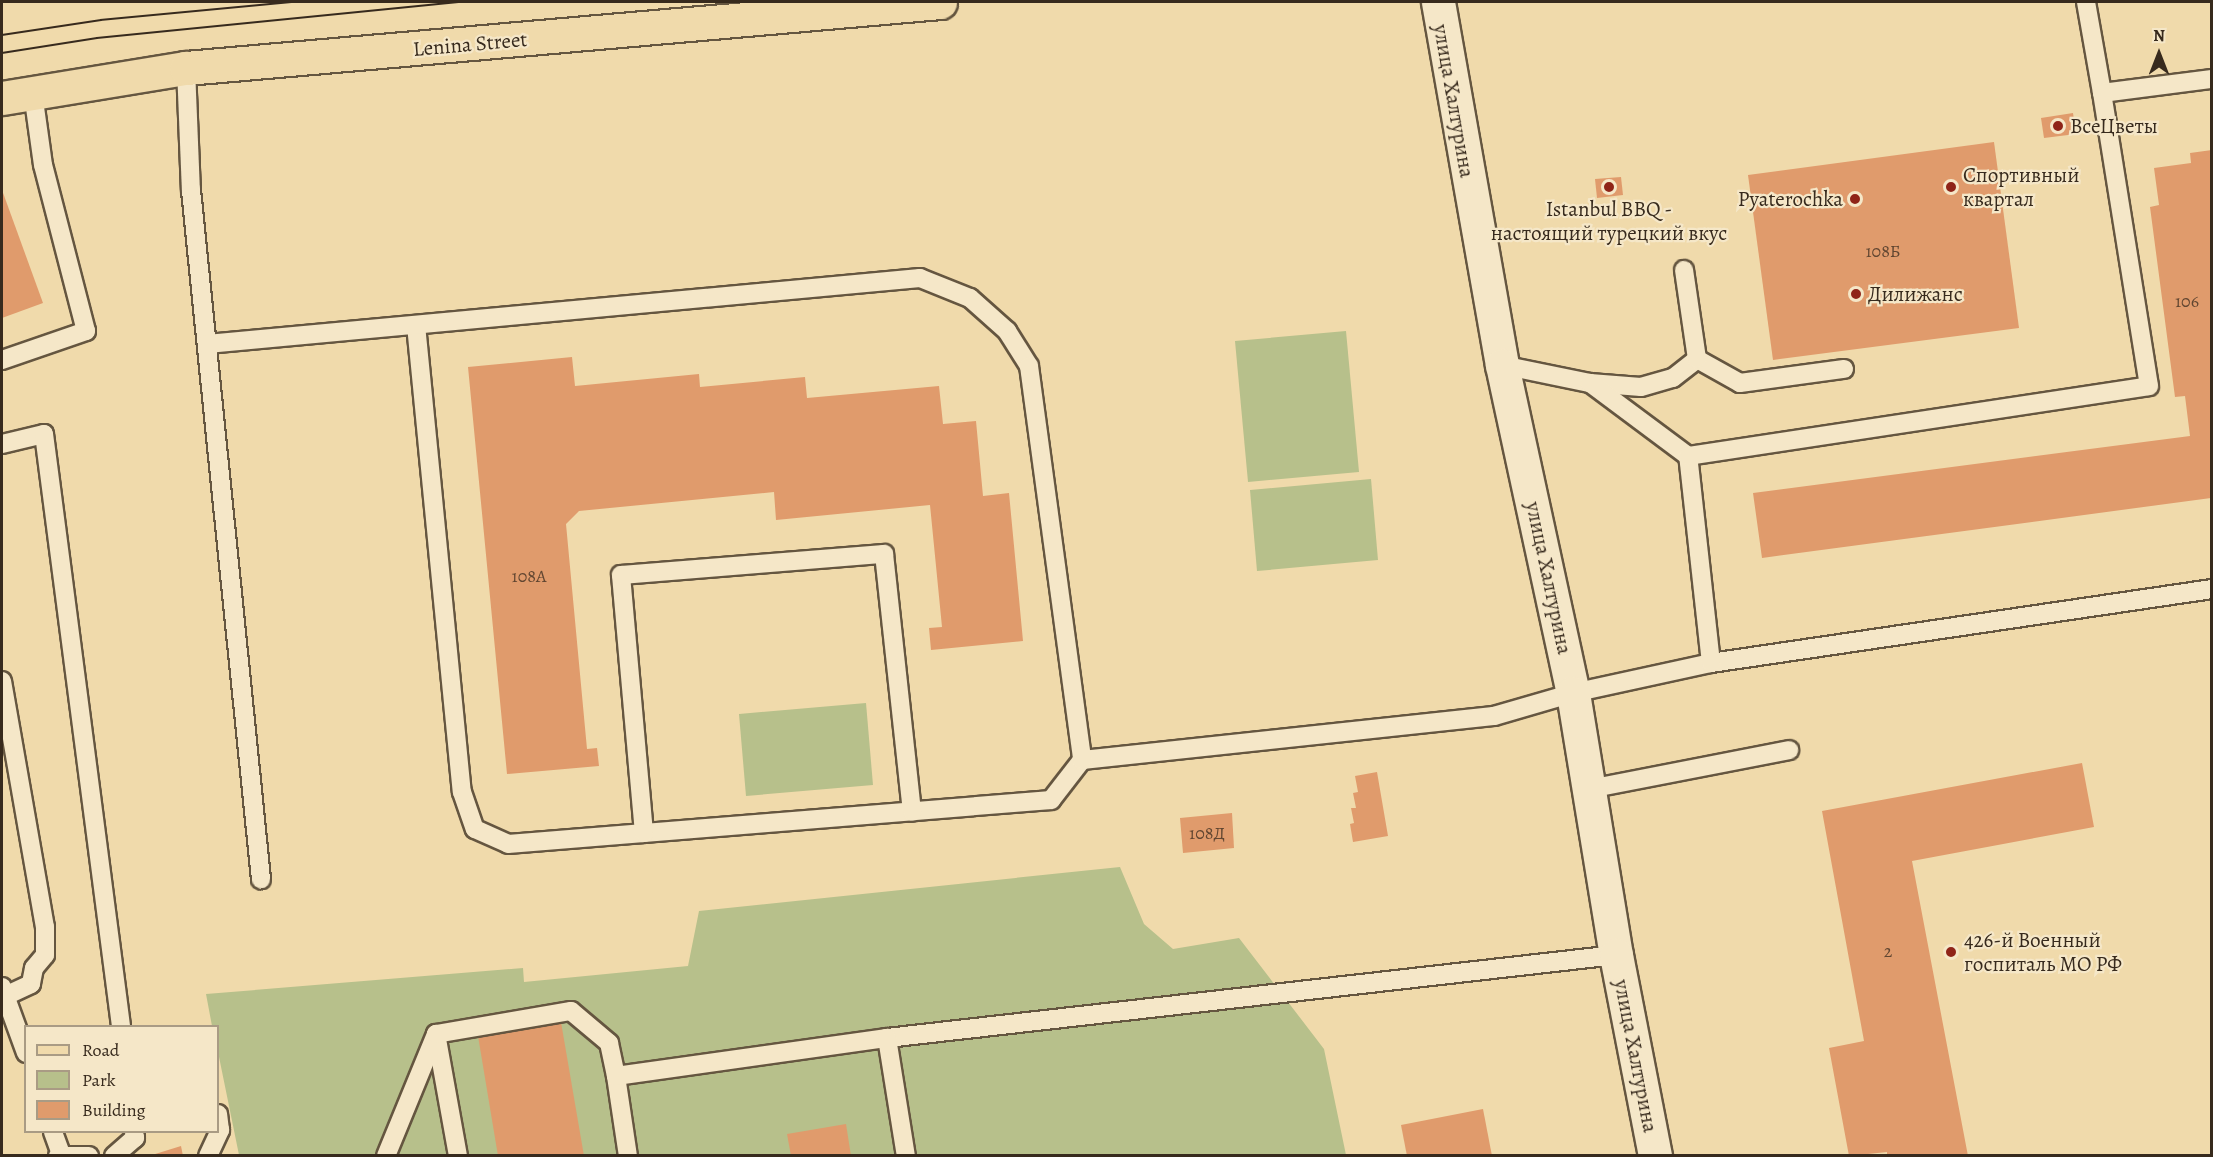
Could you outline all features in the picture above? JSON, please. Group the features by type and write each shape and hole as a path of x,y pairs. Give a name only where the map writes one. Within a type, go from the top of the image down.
{"main road":[{"name":"Lenina Street","path":"17,96 186,68 940,2"}],"street":[{"name":"улица Халтурина","path":"1438,2 1502,365 1574,693 1616,955 1655,1155"}],"lane":[{"path":"1590,383 1688,456 2149,386 2086,2"},
{"path":"186,68 190,180 261,879"},
{"path":"2102,93 2211,80"},
{"path":"2,360 86,331 43,165 17,96"},
{"path":"1684,270 1697,359"},
{"path":"207,344 920,278 970,298 1007,331 1029,366 1082,760 1051,800 508,843 476,829 462,792 416,325"},
{"path":"1502,365 1590,383 1653,386 1673,378 1697,359"},
{"path":"1697,359 1740,383 1844,369"},
{"path":"2,444 44,434 121,1025"},
{"path":"1688,456 1711,663"},
{"path":"644,833 621,575 884,554 912,812"},
{"path":"1082,760 1494,716 1574,693 1711,663 2211,589"},
{"path":"2,681 45,927 45,955 34,968 31,984 3,990 24,1048"},
{"path":"1589,789 1789,750"},
{"path":"616,1077 887,1038 1616,955"},
{"path":"436,1034 571,1011 609,1043 627,1155"},
{"path":"386,1155 436,1034"},
{"path":"436,1034 458,1155"},
{"path":"887,1038 906,1155"},
{"path":"54,1133 60,1155 89,1155"},
{"path":"114,1155 135,1138 135,1133"},
{"path":"208,1155 219,1133"}],"green space":[{"path":"1346,331 1359,472 1248,482 1235,341"},
{"path":"1371,479 1378,560 1257,571 1250,490"},
{"path":"866,703 873,785 746,796 739,714"},
{"path":"1120,867 1144,924 1173,949 1239,938 1324,1049 1346,1155 239,1155 219,1057 219,1025 212,1025 206,994 523,968 524,982 688,966 699,911"}],"building":[{"name":"ВсеЦветы","path":"2073,113 2076,134 2044,138 2041,118"},
{"path":"1994,142 2019,328 1773,360 1748,175"},
{"path":"2212,150 2211,498 1762,558 1753,493 2190,436 2185,396 2175,397 2150,207 2159,205 2154,168 2191,163 2190,153"},
{"name":"Istanbul BBQ - настоящий турецкий вкус","path":"1621,177 1623,195 1597,198 1595,179"},
{"path":"2,190 43,303 2,318"},
{"path":"572,357 575,386 699,374 700,387 805,377 807,398 939,386 943,424 976,421 983,496 1009,493 1023,641 931,650 929,628 942,627 930,505 776,520 774,492 579,511 566,524 587,749 597,748 599,766 507,774 468,367"},
{"path":"2082,763 2094,827 1912,861 1968,1156 1887,1156 1887,1152 1849,1156 1829,1048 1864,1041 1822,811"},
{"path":"1377,772 1388,836 1353,842 1350,824 1354,823 1351,808 1356,808 1353,793 1358,792 1355,776"},
{"path":"1232,813 1234,848 1183,853 1180,818"},
{"path":"561,1022 584,1156 498,1156 478,1036"},
{"path":"1483,1109 1492,1156 1407,1156 1401,1125"},
{"path":"846,1124 851,1156 791,1156 787,1134"},
{"path":"181,1146 183,1156 152,1156 152,1155"}],"tram line":[{"path":"2,35 101,20 293,2"},
{"path":"2,53 97,38 458,2"}],"place":[{"name":"ВсеЦветы","path":"2058,126"},
{"name":"Istanbul BBQ - настоящий турецкий вкус","path":"1609,187"},
{"name":"Спортивный квартал","path":"1951,187"},
{"name":"Pyaterochka","path":"1855,199"},
{"name":"Дилижанс","path":"1856,294"},
{"name":"426-й Военный госпиталь МО РФ","path":"1951,952"}]}
